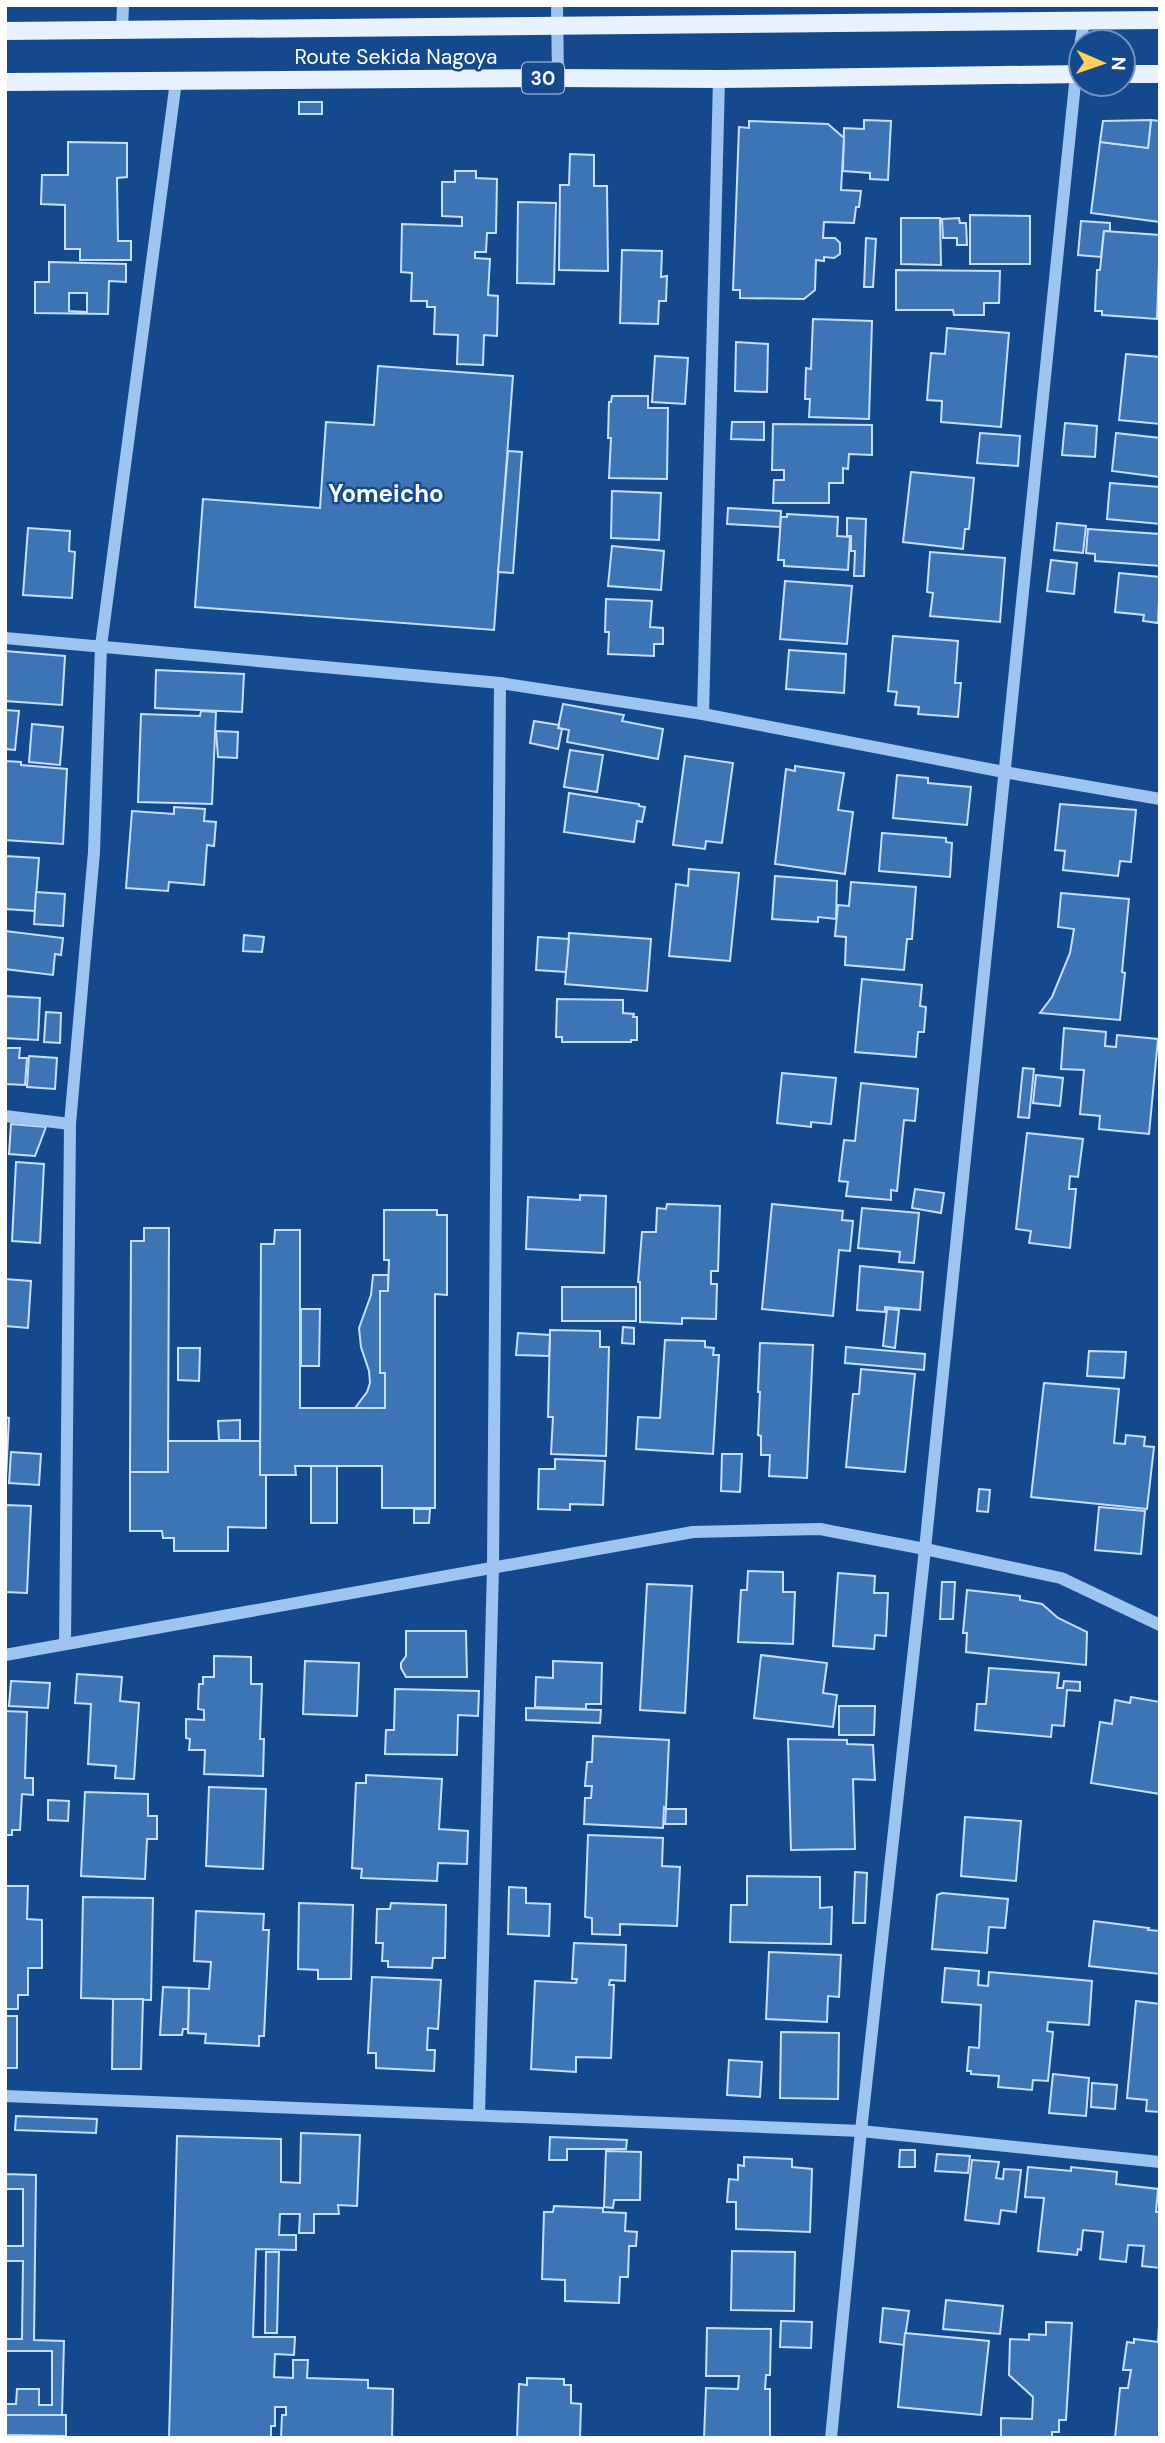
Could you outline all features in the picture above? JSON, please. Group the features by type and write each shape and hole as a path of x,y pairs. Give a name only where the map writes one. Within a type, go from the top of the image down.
{"main road":[{"name":"Route Sekida Nagoya","path":"5,31 1160,20"},
{"name":"Route Sekida Nagoya","path":"5,82 719,79 1067,74"},
{"path":"1137,74 1160,74"}],"street":[{"path":"122,30 123,5"},
{"path":"557,5 558,78"},
{"path":"1083,28 1084,21"},
{"path":"703,714 719,79"},
{"path":"65,1644 71,1124 94,852 102,646 176,81"},
{"path":"831,2438 861,2131 925,1549 1076,98"},
{"path":"5,638 500,683 703,714 1160,799"},
{"path":"479,2115 493,1567 500,683"},
{"path":"5,1116 71,1124"},
{"path":"5,1654 693,1532 820,1529 925,1549 1061,1578 1160,1625"},
{"path":"5,2096 861,2131 1160,2162"}],"building":[{"path":"299,102 322,102 322,114 299,114"},
{"path":"864,120 891,121 888,180 870,179 870,173 843,171 844,128 864,129"},
{"path":"1151,120 1160,121 1160,222 1091,213 1100,142 1148,148"},
{"path":"1151,120 1148,148 1100,142 1103,121"},
{"path":"749,121 828,124 844,138 841,190 861,191 854,223 824,222 823,238 835,238 840,243 840,254 834,258 824,257 824,261 816,260 815,290 804,299 740,298 740,290 733,290 739,127 749,128"},
{"path":"68,142 127,143 127,177 117,178 118,241 131,241 131,260 80,260 80,249 65,249 65,205 41,204 42,175 68,175"},
{"path":"570,154 594,155 594,186 607,186 608,271 559,270 560,185 569,185"},
{"path":"455,171 476,171 476,178 497,179 496,233 487,233 486,252 475,252 475,258 490,259 488,295 498,296 497,336 484,335 483,365 457,364 458,335 434,334 435,307 427,307 427,301 411,301 412,273 401,272 402,224 462,226 462,217 442,216 442,182 455,182"},
{"path":"518,202 556,203 554,284 517,283"},
{"path":"970,215 1030,216 1030,264 970,264"},
{"path":"901,218 940,218 941,265 901,264"},
{"path":"959,218 960,223 966,223 967,245 957,245 957,238 943,238 942,219"},
{"path":"1081,221 1110,223 1110,231 1104,231 1101,257 1078,255"},
{"path":"1104,231 1160,235 1157,319 1102,315 1102,311 1095,311 1097,270 1100,270"},
{"path":"866,238 876,239 873,287 864,287"},
{"path":"622,250 662,251 661,277 667,276 666,301 659,301 658,324 620,323"},
{"path":"49,262 126,264 126,282 109,281 108,314 35,313 35,282 49,282","holes":["69,293 87,293 87,312 69,311"]},
{"path":"896,270 1000,271 999,303 984,303 984,315 954,315 953,310 896,310"},
{"path":"813,319 872,321 869,419 809,417 810,399 805,399 806,368 811,369"},
{"path":"947,328 1009,333 1001,427 941,422 942,401 927,400 931,353 945,354"},
{"path":"736,342 768,344 767,392 735,391"},
{"path":"1126,354 1160,357 1160,424 1119,420"},
{"path":"655,356 688,358 685,404 652,402"},
{"path":"378,366 513,376 494,630 195,607 203,499 320,508 326,422 374,425"},
{"path":"612,396 648,396 648,408 668,408 667,479 609,478 609,402"},
{"path":"732,422 764,422 764,440 731,439"},
{"path":"1065,423 1097,426 1095,457 1062,455"},
{"path":"773,424 872,425 872,455 849,454 848,469 843,468 843,483 829,483 829,503 773,503 774,480 784,480 784,470 772,470"},
{"path":"980,433 1020,436 1018,466 977,463"},
{"path":"1116,433 1160,438 1160,477 1112,471"},
{"path":"508,451 522,452 513,573 498,572"},
{"path":"911,472 974,478 969,529 965,529 963,549 903,542"},
{"path":"1110,483 1160,487 1160,524 1107,519"},
{"path":"612,491 661,493 659,540 611,538"},
{"path":"728,508 781,511 780,527 727,524"},
{"path":"787,514 838,517 837,536 850,537 848,570 784,566 784,560 778,560 781,517 787,517"},
{"path":"847,518 866,519 864,576 854,576 855,551 851,551 851,536 847,536"},
{"path":"1057,523 1086,526 1083,553 1054,550"},
{"path":"28,528 70,531 69,551 75,552 72,598 23,595"},
{"path":"1088,529 1160,534 1160,566 1095,561 1095,554 1086,553"},
{"path":"612,546 664,551 661,590 608,586"},
{"path":"930,552 1005,558 1000,622 930,616 933,593 927,592"},
{"path":"1051,560 1077,563 1074,594 1047,591"},
{"path":"1119,573 1160,577 1158,623 1143,621 1144,615 1115,612"},
{"path":"785,581 852,586 847,644 780,639"},
{"path":"606,599 652,601 650,627 663,628 663,644 654,644 654,656 608,654 609,632 605,632"},
{"path":"893,636 958,641 955,683 961,683 958,717 918,714 919,707 895,705 897,692 888,691"},
{"path":"789,650 846,654 844,693 786,689"},
{"path":"5,651 65,656 62,705 5,701"},
{"path":"156,670 244,674 242,712 155,708"},
{"path":"563,704 624,715 622,721 663,729 658,759 567,742 569,730 558,728"},
{"path":"5,710 19,711 15,750 5,749"},
{"path":"201,711 216,712 212,804 138,802 141,714 200,716"},
{"path":"534,721 559,725 558,728 562,729 558,749 530,743"},
{"path":"32,724 63,727 60,765 29,762"},
{"path":"216,731 238,732 237,758 218,757"},
{"path":"570,750 603,755 597,792 564,787"},
{"path":"685,756 733,763 722,843 706,841 705,849 673,845"},
{"path":"5,761 67,769 63,844 5,840"},
{"path":"795,766 844,773 838,810 853,812 845,874 775,864 786,769 795,771"},
{"path":"897,775 928,778 928,783 971,787 967,825 893,818"},
{"path":"569,793 645,807 642,822 637,821 634,842 564,832"},
{"path":"1060,804 1136,810 1131,862 1120,861 1118,876 1063,870 1065,851 1055,850"},
{"path":"174,807 205,809 204,821 216,822 214,846 207,845 204,885 169,882 168,891 126,888 132,811 174,814"},
{"path":"882,833 946,838 946,842 952,843 950,877 879,871"},
{"path":"5,856 39,858 35,911 5,909"},
{"path":"689,869 739,873 730,961 669,956 676,884 688,886"},
{"path":"775,876 837,881 836,919 818,917 818,922 772,919"},
{"path":"851,882 916,887 912,939 907,939 904,970 845,965 846,937 835,936 838,905 849,906"},
{"path":"36,892 65,894 63,926 34,924"},
{"path":"1061,893 1129,899 1120,1020 1040,1013 1052,997 1070,953 1074,929 1058,927"},
{"path":"5,931 63,938 61,955 55,954 53,975 5,969"},
{"path":"569,933 651,939 647,991 565,984"},
{"path":"244,935 264,937 262,952 243,951"},
{"path":"538,937 569,939 566,972 536,970"},
{"path":"862,979 922,985 920,1006 926,1007 924,1032 918,1032 916,1057 855,1052"},
{"path":"5,996 40,998 38,1040 5,1038"},
{"path":"557,999 623,1000 623,1013 637,1017 637,1040 562,1042 562,1037 556,1037"},
{"path":"46,1012 61,1013 60,1043 44,1042"},
{"path":"1064,1028 1106,1032 1105,1046 1116,1047 1117,1035 1158,1039 1149,1134 1099,1129 1100,1116 1080,1114 1084,1070 1061,1069"},
{"path":"5,1048 20,1048 19,1058 27,1058 25,1085 5,1084"},
{"path":"29,1056 57,1058 55,1089 27,1087"},
{"path":"1023,1068 1034,1069 1029,1118 1018,1117"},
{"path":"782,1073 836,1078 831,1124 811,1122 811,1127 777,1123"},
{"path":"1036,1075 1063,1078 1060,1106 1033,1103"},
{"path":"861,1083 918,1089 915,1121 904,1120 897,1191 891,1190 891,1200 846,1196 848,1182 839,1181 844,1140 855,1141"},
{"path":"11,1124 46,1127 35,1156 9,1154"},
{"path":"1027,1133 1083,1139 1078,1177 1070,1176 1069,1189 1076,1189 1070,1248 1029,1243 1031,1231 1016,1229"},
{"path":"16,1162 44,1164 40,1243 12,1241"},
{"path":"915,1189 944,1193 941,1213 912,1208"},
{"path":"580,1195 606,1196 604,1253 526,1249 528,1197 580,1200"},
{"path":"667,1204 720,1206 718,1271 711,1271 711,1284 717,1284 716,1319 682,1318 682,1324 640,1322 638,1282 642,1232 656,1232 657,1208 666,1209"},
{"path":"772,1204 843,1211 842,1220 853,1221 850,1251 839,1250 833,1316 762,1309"},
{"path":"862,1208 919,1213 914,1263 899,1262 900,1252 858,1248"},
{"path":"384,1210 437,1210 437,1215 447,1215 447,1295 435,1294 435,1508 382,1508 382,1466 295,1466 296,1475 260,1475 261,1244 274,1244 275,1230 300,1230 300,1408 385,1408 385,1373 380,1373 380,1291 388,1291 389,1260 384,1260"},
{"path":"144,1228 169,1228 168,1472 130,1472 131,1241 144,1241"},
{"path":"860,1266 923,1272 920,1310 885,1307 885,1312 857,1310"},
{"path":"373,1275 388,1275 388,1291 380,1291 380,1373 385,1373 385,1408 355,1408 370,1383 359,1328 371,1295"},
{"path":"5,1279 31,1281 28,1328 5,1326"},
{"path":"562,1287 636,1287 636,1321 562,1321"},
{"path":"301,1309 320,1309 319,1366 301,1366"},
{"path":"887,1309 899,1310 895,1348 883,1346"},
{"path":"623,1327 634,1328 634,1344 622,1343"},
{"path":"550,1330 600,1331 600,1347 609,1347 606,1456 551,1454 553,1417 548,1417"},
{"path":"518,1333 550,1335 549,1356 516,1355"},
{"path":"665,1340 705,1341 705,1347 714,1348 713,1355 719,1355 713,1454 636,1449 638,1417 660,1418"},
{"path":"760,1343 813,1345 807,1478 769,1476 770,1455 761,1455 761,1436 758,1435"},
{"path":"846,1347 925,1354 924,1370 845,1363"},
{"path":"178,1348 200,1348 199,1381 178,1380"},
{"path":"1089,1351 1126,1352 1124,1378 1087,1376"},
{"path":"861,1369 915,1374 905,1472 846,1467 853,1394 859,1394"},
{"path":"1044,1383 1119,1389 1114,1443 1125,1444 1126,1435 1145,1437 1144,1446 1154,1447 1147,1509 1031,1497"},
{"path":"5,1417 9,1418 6,1478 5,1478"},
{"path":"240,1420 240,1440 219,1440 218,1421"},
{"path":"168,1441 260,1441 260,1475 266,1475 266,1528 228,1527 228,1551 174,1551 174,1538 163,1538 162,1531 130,1531 130,1472 168,1472"},
{"path":"11,1452 41,1454 39,1485 9,1483"},
{"path":"722,1454 742,1454 740,1492 721,1491"},
{"path":"555,1459 605,1461 603,1505 570,1504 570,1510 538,1509 539,1469 555,1469"},
{"path":"311,1466 337,1466 337,1523 311,1523"},
{"path":"979,1489 990,1490 988,1512 977,1511"},
{"path":"5,1505 31,1506 27,1593 5,1592"},
{"path":"1099,1507 1145,1511 1141,1554 1095,1550"},
{"path":"414,1509 430,1509 429,1523 414,1523"},
{"path":"748,1571 783,1572 783,1592 795,1592 793,1644 738,1642 741,1590 747,1590"},
{"path":"838,1573 875,1576 874,1593 888,1593 886,1636 875,1635 874,1649 833,1646"},
{"path":"942,1582 955,1582 953,1619 940,1619"},
{"path":"647,1584 692,1586 685,1713 640,1710"},
{"path":"967,1590 1020,1596 1020,1600 1042,1604 1058,1618 1087,1632 1086,1665 966,1652 967,1633 963,1633"},
{"path":"406,1631 466,1631 467,1677 406,1677 401,1663 406,1656"},
{"path":"761,1655 827,1663 823,1693 837,1695 833,1727 754,1718"},
{"path":"214,1656 251,1657 251,1684 262,1684 260,1739 264,1739 263,1776 204,1774 205,1750 189,1750 186,1719 204,1720 204,1710 198,1709 199,1684 203,1684 203,1677 214,1677"},
{"path":"305,1661 359,1663 357,1716 303,1714"},
{"path":"553,1661 602,1663 601,1704 586,1704 586,1709 535,1707 536,1677 553,1678"},
{"path":"989,1668 1059,1673 1057,1688 1063,1688 1064,1681 1080,1682 1080,1691 1067,1690 1064,1726 1052,1725 1051,1737 975,1730 977,1704 986,1704"},
{"path":"77,1674 122,1677 120,1701 139,1703 134,1779 115,1778 116,1766 88,1764 91,1704 75,1703"},
{"path":"11,1681 50,1683 48,1708 9,1706"},
{"path":"395,1689 479,1691 478,1716 458,1715 457,1755 385,1754 386,1730 394,1730"},
{"path":"1131,1697 1160,1702 1160,1794 1091,1783 1100,1722 1112,1724 1115,1700 1130,1703"},
{"path":"839,1706 875,1706 874,1735 839,1735"},
{"path":"526,1708 601,1710 600,1723 526,1720"},
{"path":"5,1711 27,1712 25,1778 33,1778 33,1795 22,1794 20,1830 12,1830 12,1835 5,1835"},
{"path":"593,1736 669,1740 663,1828 584,1824 585,1798 591,1798 592,1786 585,1786 587,1762 592,1762"},
{"path":"788,1739 847,1740 847,1744 873,1745 875,1780 853,1779 855,1849 791,1850"},
{"path":"366,1775 442,1779 439,1829 468,1831 467,1864 438,1863 437,1881 361,1878 362,1869 352,1868 356,1783 366,1783"},
{"path":"209,1787 266,1789 263,1869 206,1866"},
{"path":"85,1792 148,1794 148,1816 157,1816 157,1839 147,1839 145,1879 81,1876"},
{"path":"48,1800 69,1801 68,1821 48,1820"},
{"path":"666,1809 686,1809 686,1824 665,1824"},
{"path":"965,1817 1021,1821 1016,1881 961,1876"},
{"path":"588,1835 663,1838 662,1866 680,1867 677,1926 620,1924 620,1935 592,1934 592,1918 585,1917"},
{"path":"855,1872 867,1873 865,1923 853,1923"},
{"path":"747,1876 820,1877 820,1908 832,1907 831,1944 730,1942 731,1905 747,1905"},
{"path":"5,1886 28,1886 27,1919 42,1920 42,1968 28,1968 28,1995 18,1995 18,2009 5,2009"},
{"path":"509,1887 526,1888 526,1903 550,1904 549,1936 508,1934"},
{"path":"942,1893 1008,1899 1005,1928 989,1927 987,1953 932,1949 937,1895"},
{"path":"83,1897 153,1898 151,2000 81,1998"},
{"path":"299,1903 353,1905 351,1979 318,1979 318,1970 298,1969"},
{"path":"391,1903 446,1905 445,1958 433,1958 432,1968 388,1967 388,1961 382,1961 383,1943 376,1943 377,1909 390,1909"},
{"path":"196,1911 264,1914 263,1930 269,1930 264,2036 259,2036 259,2046 205,2043 206,2034 188,2033 189,1988 209,1989 211,1962 194,1961"},
{"path":"1094,1921 1160,1931 1160,1974 1089,1966"},
{"path":"574,1943 626,1945 625,1981 610,1980 609,1985 614,1985 611,2058 576,2057 576,2072 531,2069 535,1981 576,1983 577,1979 572,1979"},
{"path":"769,1952 841,1955 839,1997 828,1996 827,2022 766,2019"},
{"path":"945,1968 979,1971 978,1985 988,1986 989,1972 1092,1981 1089,2025 1048,2022 1047,2031 1053,2032 1048,2081 1033,2080 1032,2090 998,2087 999,2076 971,2074 971,2071 967,2071 969,2047 979,2048 981,2005 942,2002"},
{"path":"372,1977 441,1980 438,2029 428,2028 427,2050 435,2050 434,2071 376,2068 376,2053 368,2053"},
{"path":"163,1987 189,1988 188,2029 183,2029 182,2035 160,2035"},
{"path":"113,1999 143,1999 141,2069 112,2069"},
{"path":"1136,2001 1160,2004 1160,2112 1146,2111 1147,2100 1127,2098"},
{"path":"5,2016 17,2016 17,2068 5,2068"},
{"path":"781,2032 839,2033 838,2099 780,2098"},
{"path":"729,2060 762,2062 760,2097 727,2095"},
{"path":"1053,2074 1089,2078 1086,2116 1049,2113"},
{"path":"1092,2083 1117,2085 1115,2109 1091,2107"},
{"path":"16,2116 97,2119 96,2133 15,2130"},
{"path":"301,2133 360,2135 357,2206 338,2205 339,2214 314,2214 314,2233 299,2233 300,2214 280,2214 279,2235 296,2235 296,2250 256,2249 253,2337 295,2337 294,2355 275,2354 274,2377 293,2378 293,2360 308,2360 307,2378 368,2380 368,2388 393,2389 392,2438 281,2438 282,2415 286,2415 286,2407 275,2407 275,2426 271,2426 271,2438 169,2438 177,2136 281,2139 281,2182 300,2183"},
{"path":"550,2137 627,2140 626,2149 567,2149 567,2160 549,2160"},
{"path":"900,2150 915,2150 915,2167 899,2167"},
{"path":"606,2151 641,2152 640,2200 614,2200 613,2208 604,2207"},
{"path":"937,2154 970,2156 968,2173 935,2171"},
{"path":"744,2157 792,2159 792,2167 812,2169 810,2232 736,2229 736,2202 727,2202 729,2179 738,2180 738,2165 744,2166"},
{"path":"972,2160 999,2162 996,2178 1003,2179 1004,2169 1021,2170 1016,2212 1001,2210 999,2224 965,2220"},
{"path":"1028,2167 1071,2171 1071,2167 1117,2172 1116,2184 1158,2189 1156,2212 1160,2212 1160,2268 1142,2266 1144,2246 1128,2245 1126,2262 1100,2259 1103,2232 1083,2230 1081,2250 1078,2249 1077,2255 1038,2251 1044,2198 1025,2197"},
{"path":"5,2168 6,2174 36,2175 34,2340 64,2341 62,2415 5,2415 5,2404 16,2404 17,2389 39,2389 39,2405 52,2405 52,2351 5,2351 5,2339 22,2339 23,2261 5,2261 5,2246 23,2246 23,2189 5,2189"},
{"path":"554,2206 603,2208 603,2212 626,2213 625,2231 637,2232 636,2246 629,2246 628,2277 620,2277 619,2303 565,2301 565,2280 542,2279 544,2212 553,2212"},
{"path":"732,2251 795,2252 794,2311 731,2310"},
{"path":"266,2252 279,2252 277,2333 265,2333"},
{"path":"946,2300 1003,2306 1000,2334 943,2329"},
{"path":"883,2308 909,2311 904,2345 880,2342"},
{"path":"781,2321 812,2322 811,2348 780,2347"},
{"path":"1046,2322 1072,2323 1066,2420 1059,2420 1059,2432 1052,2432 1052,2438 1001,2438 1001,2418 1032,2419 1033,2397 1009,2375 1010,2339 1029,2340 1029,2334 1046,2335"},
{"path":"1159,2325 1160,2438 1115,2438 1120,2388 1128,2388 1131,2370 1123,2370 1127,2342 1134,2343 1134,2339 1158,2342"},
{"path":"707,2328 771,2329 770,2375 766,2375 765,2389 770,2389 770,2438 704,2438 706,2388 738,2389 739,2376 706,2376"},
{"path":"905,2333 989,2341 981,2415 898,2407"},
{"path":"527,2378 564,2379 564,2385 571,2385 571,2403 581,2404 580,2438 517,2438 519,2384 527,2385"},
{"path":"5,2415 66,2415 66,2436 5,2435"}],"district":[{"name":"Yomeicho","path":"386,494"}]}
